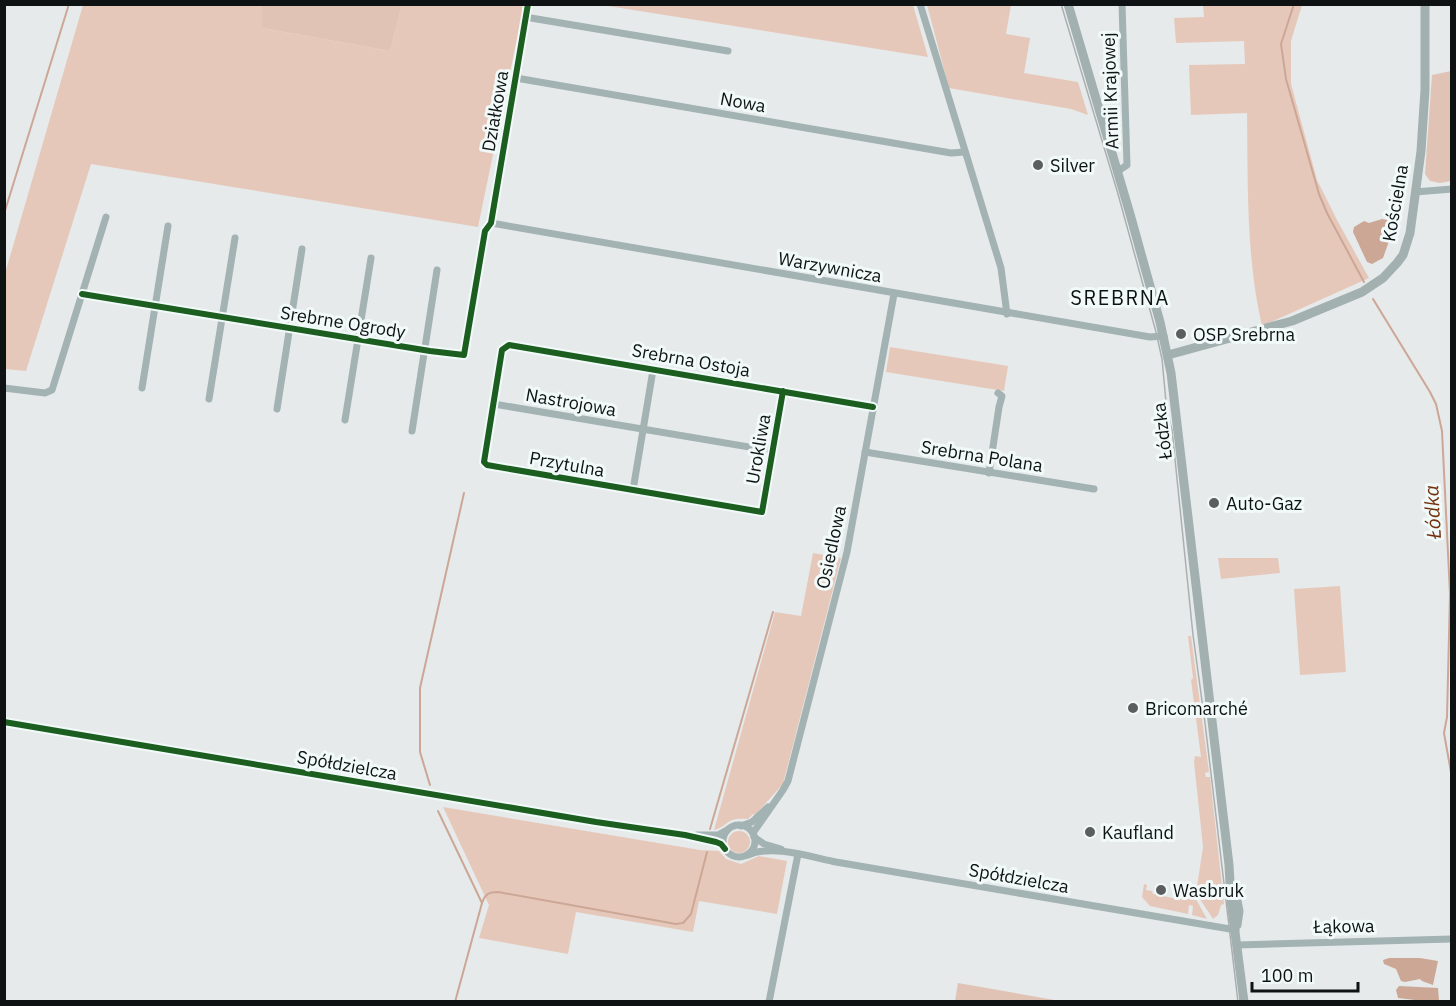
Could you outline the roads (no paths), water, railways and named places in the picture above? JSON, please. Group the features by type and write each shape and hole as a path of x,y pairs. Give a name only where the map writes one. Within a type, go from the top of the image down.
{"main road":[{"name":"Łódzka","path":"1068,4 1118,171 1168,355 1178,421 1229,865 1238,905 1236,930 1244,1002"},
{"name":"Kościelna","path":"1168,355 1276,327 1373,286 1391,270 1402,255 1410,233 1425,90 1425,4"}],"street":[{"name":"Działkowa","path":"491,223 528,4"},
{"path":"920,4 1000,268 1007,314"},
{"name":"Armii Krajowej","path":"1118,171 1127,165 1122,4"},
{"path":"525,17 728,51"},
{"name":"Nowa","path":"516,78 951,153 965,152"},
{"path":"1415,192 1452,189"},
{"path":"4,388 45,393 52,390 106,217"},
{"name":"Warzywnicza","path":"491,223 1007,314 1150,337 1164,336"},
{"name":"Srebrne Ogrody","path":"82,294 358,340 464,355 485,231 491,223"},
{"path":"142,388 168,226"},
{"path":"209,399 235,238"},
{"path":"277,409 302,249"},
{"path":"345,420 370,258"},
{"path":"412,431 437,270"},
{"name":"Osiedlowa","path":"754,835 786,787 836,599 847,552 894,294"},
{"name":"Srebrna Ostoja","path":"504,347 509,345 873,406"},
{"name":"Przytulna","path":"504,347 485,464 762,512"},
{"path":"633,490 653,370"},
{"name":"Urokliwa","path":"762,512 783,391"},
{"path":"989,473 999,407 1002,401 1002,396 998,393"},
{"name":"Nastrojowa","path":"494,404 773,451"},
{"name":"Srebrna Polana","path":"865,452 1094,489"},
{"name":"Spółdzielcza","path":"4,722 685,835"},
{"name":"Osiedlowa","path":"741,825 752,822 776,800"},
{"path":"761,823 761,836 767,844"},
{"path":"685,835 718,835 741,825 767,844 795,853"},
{"path":"725,849 724,836 730,828"},
{"path":"685,835 721,844 735,857 762,850 795,853"},
{"path":"748,855 754,846 754,835"},
{"path":"768,1002 795,853"},
{"name":"Spółdzielcza","path":"795,853 836,862 1236,930"},
{"name":"Łąkowa","path":"1238,945 1452,939"}],"waterway":[{"path":"4,214 69,4"},
{"name":"Łódka","path":"1294,4 1281,44 1286,79 1319,194 1364,282"},
{"name":"Łódka","path":"1373,299 1430,392 1436,404 1442,431 1450,594 1447,717 1444,733 1452,778"},
{"path":"430,785 420,752 420,688 464,493"},
{"path":"710,829 773,612"},
{"path":"438,811 482,903 455,1002"},
{"path":"482,903 488,894 498,892 676,924 683,923 691,914 707,852"}],"tram line":[{"path":"1061,4 1118,194 1156,332 1162,359 1167,413"},
{"path":"1165,404 1172,430 1193,635 1238,1002"}],"place":[{"name":"Silver","path":"1038,165"},
{"name":"OSP Srebrna","path":"1181,334"},
{"name":"Auto-Gaz","path":"1214,503"},
{"name":"Bricomarché","path":"1133,708"},
{"name":"Kaufland","path":"1090,832"},
{"name":"Wasbruk","path":"1161,890"}],"district":[{"name":"SREBRNA","path":"1120,297"}]}
